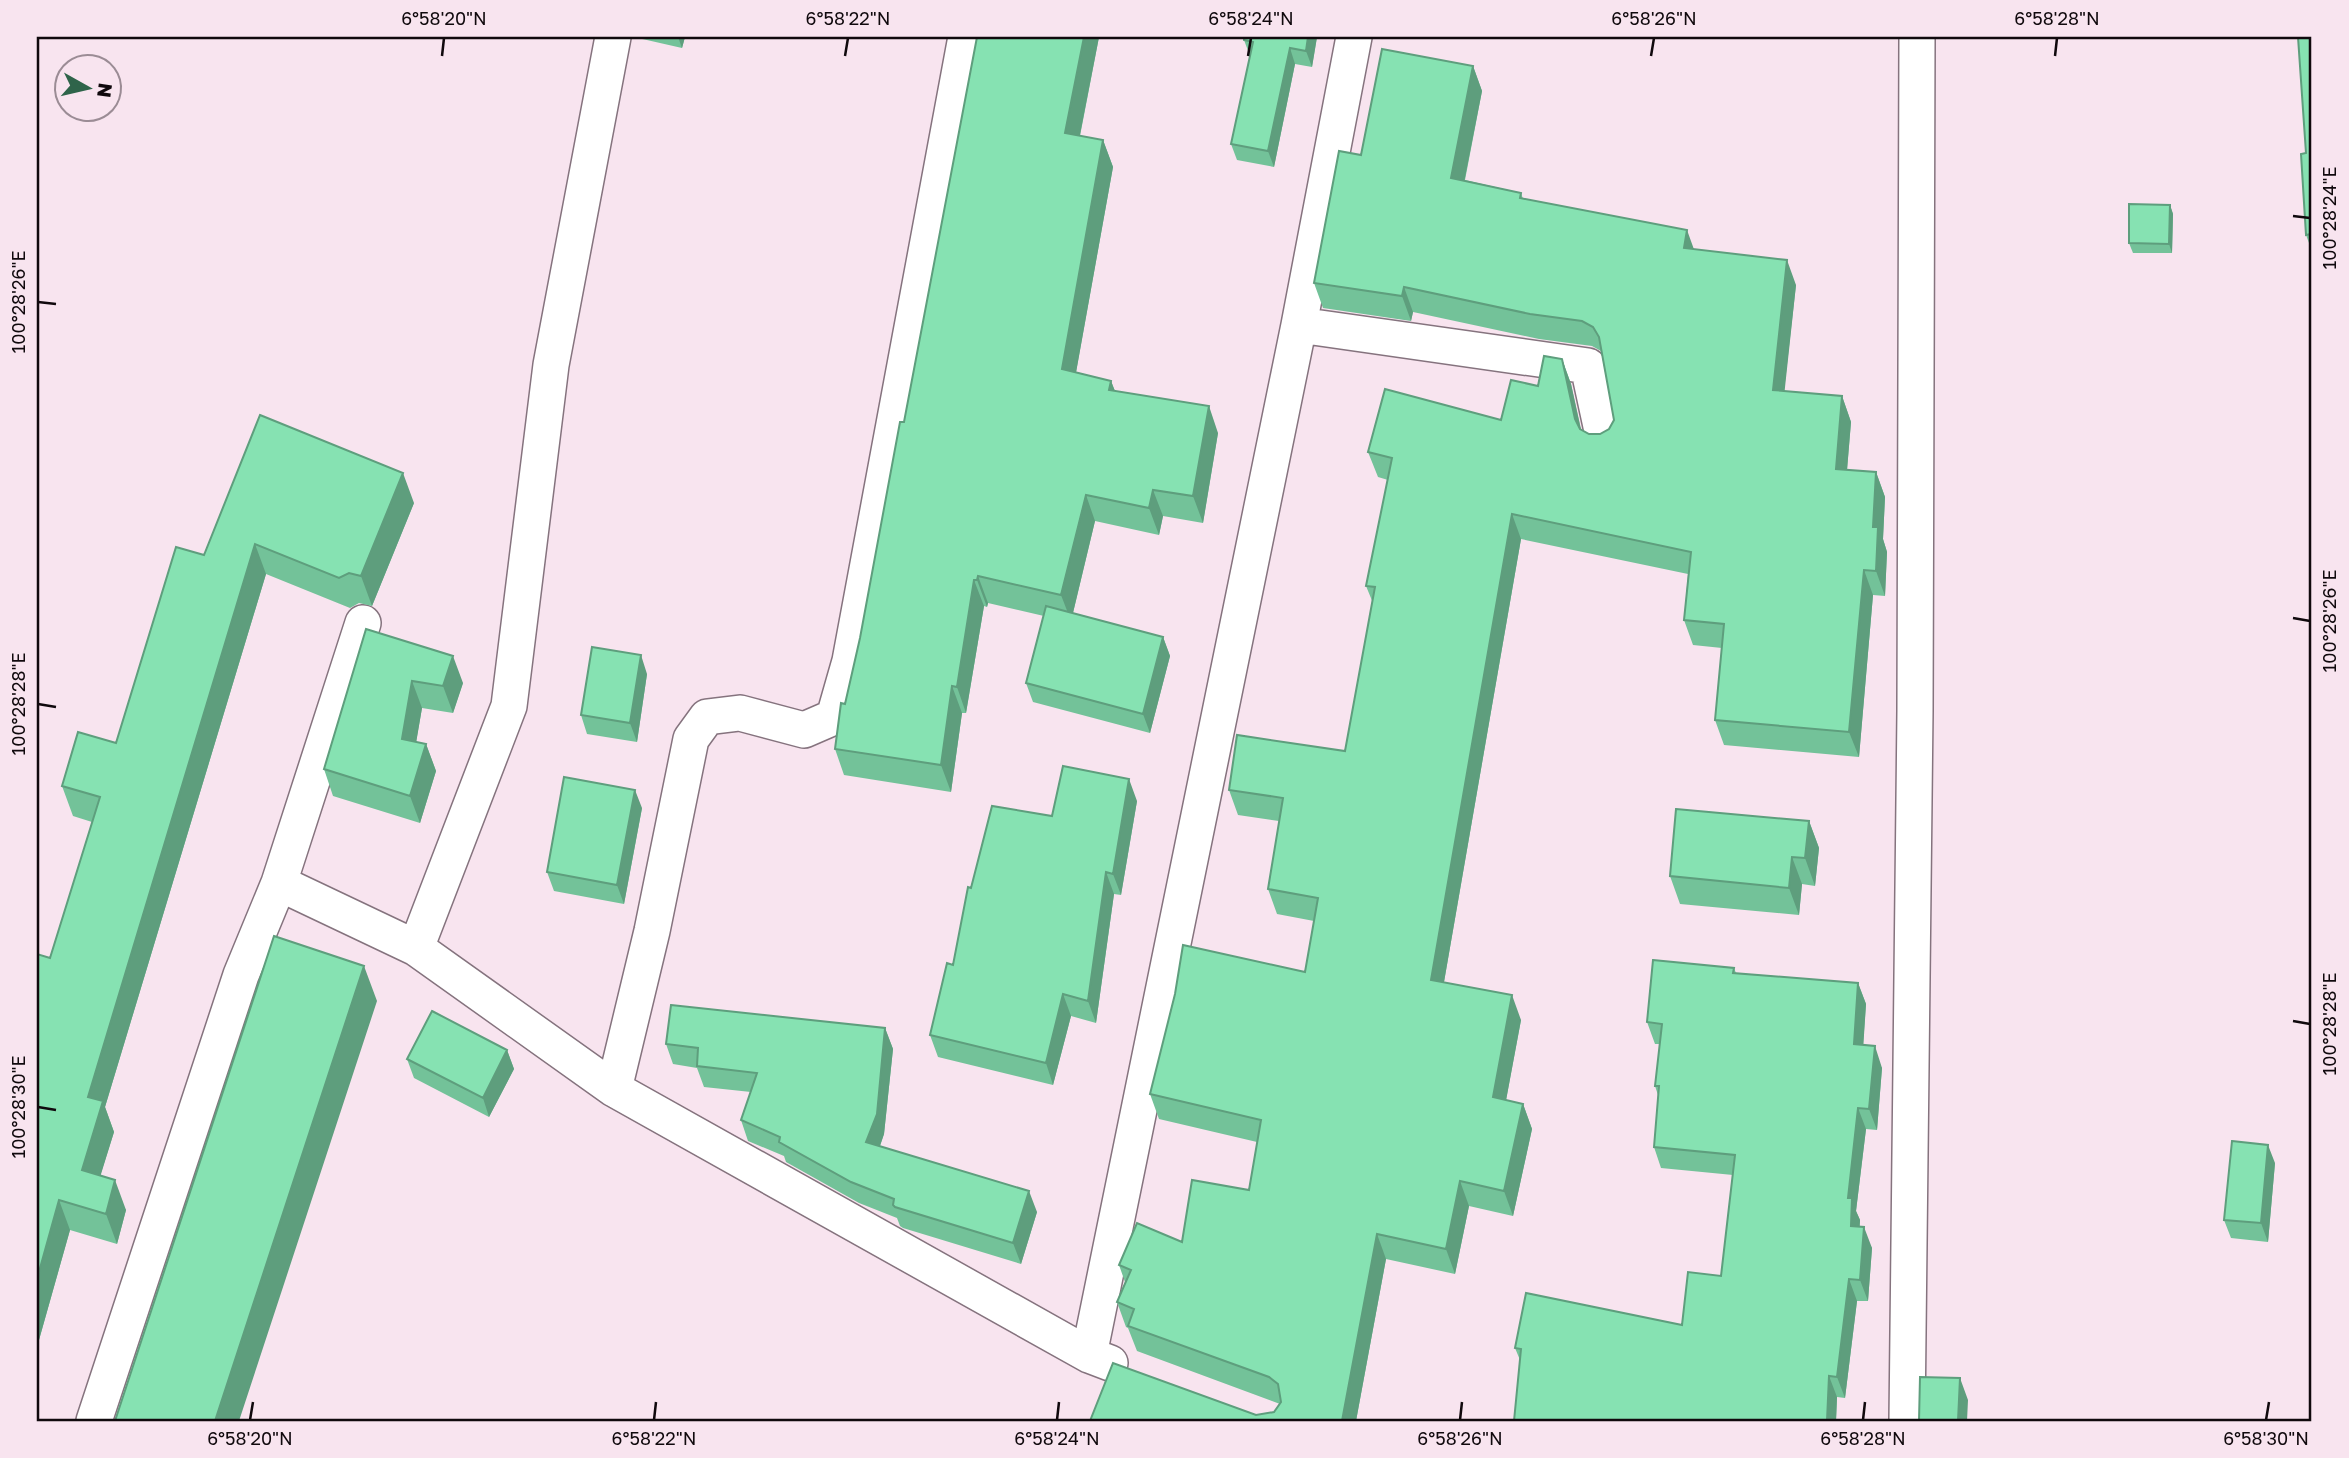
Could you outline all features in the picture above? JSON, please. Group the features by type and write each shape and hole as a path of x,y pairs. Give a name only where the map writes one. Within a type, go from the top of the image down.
{"street":[{"path":"416,948 509,706 551,365 613,37"},
{"path":"614,1089 652,931 691,739 707,717 740,713 803,730 834,717 850,661 966,37"},
{"path":"1089,1355 1299,325 1354,37"},
{"path":"1907,1421 1915,711 1917,37"},
{"path":"1299,325 1588,366 1604,440"},
{"path":"93,1421 241,975 279,883 363,624"},
{"path":"279,883 416,948 614,1089 1089,1355 1141,1374"}],"building":[{"path":"977,37 1084,37 1065,133 1103,140 1062,369 1111,381 1109,390 1209,406 1193,496 1153,490 1149,508 1086,495 1061,595 978,576 977,580 974,580 957,687 952,686 941,765 835,749 841,703 845,704 860,638 900,422 904,422"},
{"path":"1244,37 1308,37 1306,51 1290,48 1268,151 1231,144 1253,42 1244,40"},
{"path":"2298,37 2312,37 2312,269 2311,234 2306,235 2301,154 2306,153"},
{"path":"1382,49 1473,66 1451,178 1521,193 1520,198 1687,230 1684,248 1787,260 1773,390 1842,396 1836,469 1876,472 1873,527 1878,527 1876,571 1864,570 1849,732 1715,720 1724,624 1684,620 1691,552 1512,514 1431,980 1512,995 1493,1097 1523,1104 1504,1191 1460,1181 1446,1249 1377,1234 1342,1421 1090,1421 1113,1363 1256,1415 1274,1412 1281,1402 1278,1384 1269,1377 1128,1326 1134,1309 1117,1302 1131,1270 1119,1265 1137,1223 1182,1242 1192,1180 1249,1190 1261,1120 1150,1094 1175,994 1183,945 1305,972 1318,898 1268,889 1283,798 1229,790 1237,735 1345,751 1375,587 1366,586 1392,458 1368,452 1385,389 1501,420 1511,380 1538,386 1544,356 1562,359 1575,419 1580,429 1589,434 1600,434 1609,429 1614,420 1599,337 1593,327 1582,321 1530,314 1404,287 1402,296 1314,283 1339,151 1361,155"},
{"path":"2129,204 2170,205 2169,244 2129,243"},
{"path":"260,415 403,473 361,576 349,573 339,578 255,544 88,1097 103,1101 82,1170 115,1180 106,1214 59,1200 37,1279 37,954 50,958 100,797 62,786 78,732 116,743 176,547 204,555"},
{"path":"1046,606 1163,637 1143,714 1026,683"},
{"path":"366,629 453,656 443,686 412,681 402,739 426,744 410,796 324,769"},
{"path":"592,647 641,655 630,723 581,715"},
{"path":"1063,766 1129,779 1113,874 1106,872 1088,1001 1063,994 1046,1063 930,1035 947,963 953,965 968,887 971,888 992,806 1052,816"},
{"path":"564,777 635,790 617,885 547,872"},
{"path":"1676,809 1809,821 1805,858 1792,857 1789,888 1670,876"},
{"path":"274,936 364,966 215,1421 115,1421"},
{"path":"1653,960 1734,968 1733,973 1858,983 1854,1044 1875,1046 1869,1109 1858,1108 1848,1198 1852,1198 1851,1226 1864,1227 1860,1280 1849,1279 1837,1377 1829,1376 1827,1421 1514,1421 1521,1349 1515,1348 1526,1293 1682,1325 1688,1272 1721,1276 1735,1155 1654,1147 1659,1086 1655,1086 1662,1024 1647,1022"},
{"path":"671,1005 885,1028 877,1114 866,1142 1029,1191 1013,1243 895,1207 894,1199 851,1182 779,1142 780,1137 741,1120 757,1073 697,1066 698,1048 666,1044"},
{"path":"432,1011 507,1050 483,1098 407,1059"},
{"path":"2232,1141 2268,1145 2261,1223 2224,1220"},
{"path":"1920,1377 1960,1378 1958,1421 1919,1421"}]}
